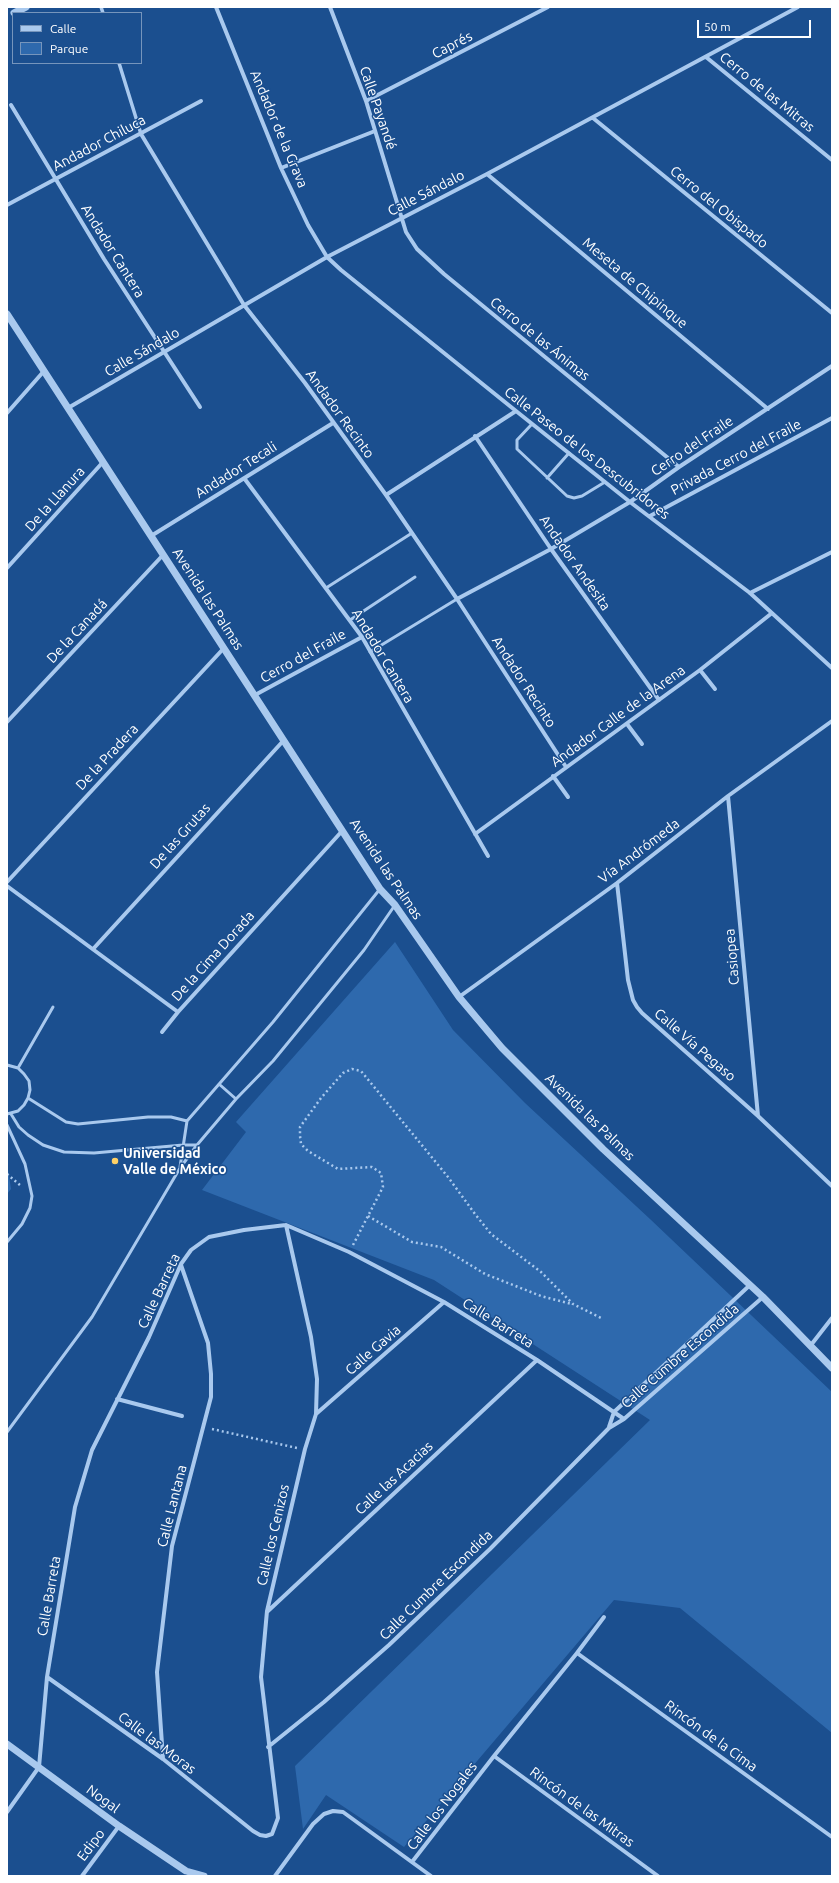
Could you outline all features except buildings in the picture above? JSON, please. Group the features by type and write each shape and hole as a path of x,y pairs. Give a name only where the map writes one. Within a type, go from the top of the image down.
{"street":[{"name":"Andador de la Grava","path":"216,7 281,168 308,224 327,257"},
{"name":"Calle Payandé","path":"330,7 366,101 402,218"},
{"name":"Caprés","path":"366,101 548,7"},
{"name":"Calle Sándalo","path":"68,408 327,257 593,118 798,7"},
{"name":"Cerro de las Mitras","path":"706,57 832,160"},
{"name":"Andador Recinto","path":"119,64 141,134 244,305 386,495 457,599 566,767"},
{"name":"Andador Chiluca","path":"7,205 201,101"},
{"name":"Andador Cantera","path":"11,105 55,179 200,407"},
{"name":"Cerro del Obispado","path":"593,118 832,313"},
{"path":"281,168 375,131"},
{"name":"Meseta de Chipinque","path":"487,174 768,409"},
{"name":"Cerro de las Ánimas","path":"402,218 406,232 417,249 430,262 679,467"},
{"name":"Calle Paseo de los Descubridores","path":"327,257 341,270 630,502 750,593 832,668"},
{"name":"Avenida las Palmas","path":"7,314 380,889 395,905 459,997 502,1048 603,1149 750,1285 811,1345 832,1368"},
{"name":"Cerro del Fraile","path":"457,599 551,549 630,502 679,467 832,366"},
{"path":"7,412 44,371"},
{"path":"386,495 475,436 516,411"},
{"name":"Privada Cerro del Fraile","path":"650,516 832,418"},
{"name":"Andador Tecali","path":"151,536 333,423"},
{"name":"Andador Andesita","path":"475,436 551,549 659,700"},
{"name":"De la Llanura","path":"7,568 103,462"},
{"name":"Andador Cantera","path":"244,478 362,637 488,856"},
{"path":"750,593 832,552"},
{"name":"De la Canadá","path":"7,722 163,555"},
{"name":"Andador Calle de la Arena","path":"475,834 700,670 772,613"},
{"name":"Cerro del Fraile","path":"255,695 362,637"},
{"name":"De la Pradera","path":"7,882 224,648"},
{"path":"700,670 715,689"},
{"name":"Vía Andrómeda","path":"459,997 617,883 728,796 832,721"},
{"path":"627,724 642,744"},
{"name":"De las Grutas","path":"94,948 284,740"},
{"path":"553,776 568,797"},
{"name":"Casiopea","path":"728,796 758,1116"},
{"name":"De la Cima Dorada","path":"7,886 94,948 178,1012 343,830"},
{"name":"Calle Vía Pegaso","path":"617,883 628,980 633,1000 637,1007 758,1116 832,1186"},
{"path":"162,1032 178,1012"},
{"name":"Calle Barreta","path":"39,1767 47,1677 75,1507 92,1450 149,1337 181,1264 191,1250 209,1237 286,1224 349,1252 444,1302 537,1360 624,1419"},
{"name":"Calle los Cenizos","path":"253,1831 260,1835 266,1836 272,1834 278,1818 268,1747 261,1677 267,1611 305,1449 316,1414 317,1379 312,1344 286,1224"},
{"name":"Calle Lantana","path":"163,1759 157,1672 172,1546 204,1428 210,1397 211,1374 208,1343 181,1264"},
{"name":"Calle Cumbre Escondida","path":"609,1428 614,1412 750,1285"},
{"name":"Calle Cumbre Escondida","path":"268,1747 324,1702 389,1645 490,1549 609,1428 624,1419 763,1298"},
{"name":"Calle Gavia","path":"316,1414 444,1302"},
{"path":"811,1345 832,1318"},
{"name":"Calle las Acacias","path":"267,1611 537,1360"},
{"path":"117,1399 182,1416"},
{"name":"Calle los Nogales","path":"275,1876 313,1824 324,1814 333,1810 343,1812 412,1862 604,1617"},
{"name":"Rincón de la Cima","path":"577,1653 832,1837"},
{"name":"Calle las Moras","path":"47,1677 163,1759 253,1831"},
{"name":"Nogal","path":"7,1744 187,1874 204,1876"},
{"name":"Rincón de las Mitras","path":"494,1756 658,1876"},
{"path":"7,1812 39,1767"},
{"name":"Edipo","path":"82,1876 119,1826"},
{"path":"412,1862 431,1876"}],"lane":[{"path":"532,424 517,440 517,449 567,496 574,498 582,496 605,482"},
{"path":"547,478 569,453"},
{"path":"326,588 412,533"},
{"path":"350,620 415,577"},
{"path":"370,652 457,599"},
{"path":"180,1168 187,1121 326,958 380,889"},
{"path":"7,1432 92,1318 180,1168 197,1145 236,1099 273,1061 364,950 395,905"},
{"path":"18,1068 53,1007"},
{"path":"7,1065 18,1068 28,1082 30,1090 28,1098 18,1111 9,1114 19,1127 43,1145 64,1152 94,1153 197,1145"},
{"path":"219,1084 236,1099"},
{"path":"28,1098 66,1122 78,1124 148,1117 171,1117 187,1121"},
{"path":"7,1125 25,1164 32,1196 30,1208 22,1224 7,1242"}],"path":[{"path":"349,1252 383,1188 381,1173 372,1167 338,1170 308,1151 301,1144 300,1127 321,1098 343,1073 352,1069 361,1071 448,1177 474,1214 491,1234 541,1272 573,1304"},
{"path":"368,1216 412,1242 441,1247 485,1274 541,1296 573,1304 601,1318"},
{"path":"204,1428 305,1449"}],"green space":[{"path":"395,942 453,1030 525,1103 650,1219 832,1392 832,1733 680,1608 614,1600 404,1847 326,1795 303,1829 295,1766 650,1420 434,1280 202,1190 246,1132 236,1122"},
{"path":"7,1163 11,1189 7,1194"}],"place":[{"name":"Universidad Valle de México","path":"115,1161"}]}
